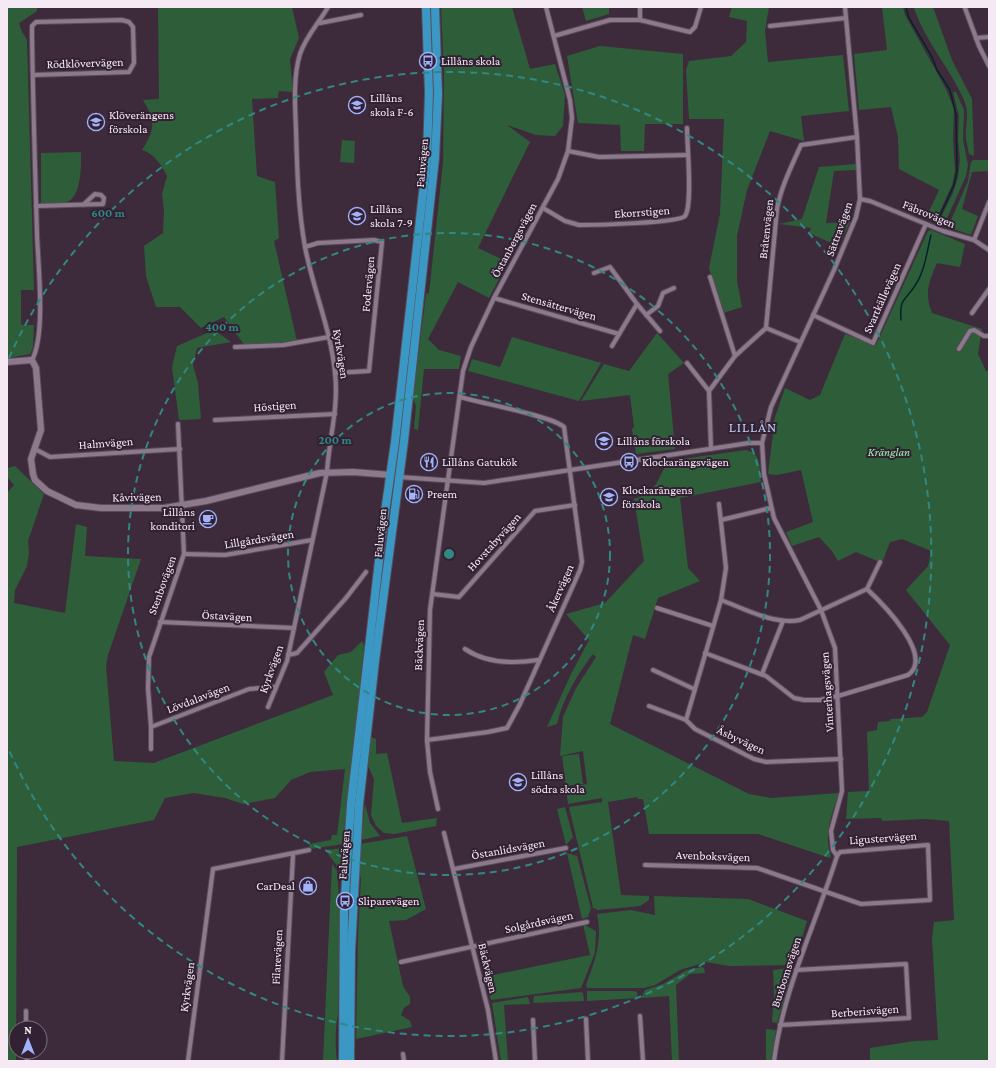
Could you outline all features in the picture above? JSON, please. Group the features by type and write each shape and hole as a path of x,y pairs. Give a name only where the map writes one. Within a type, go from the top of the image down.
{"highway":[{"name":"Faluvägen","path":"350,1061 351,950 357,834 394,476 396,432 427,157 429,93 426,7"},
{"name":"Faluvägen","path":"343,1061 343,958 348,852 356,756 394,476 404,437 435,158 438,94 435,7"}],"street":[{"name":"Kyrkvägen","path":"268,707 288,655 326,472 335,414 335,373 329,337 305,247 297,161 296,72 304,44 311,32 320,23 328,7"},
{"name":"Östanbergsvägen","path":"448,481 464,364 494,298 558,179 568,151 572,118 570,100 546,7"},
{"path":"640,7 640,20"},
{"path":"554,36 610,20 640,20 690,32 696,27 701,7"},
{"name":"Sättravägen","path":"762,443 771,407 856,217 860,199 857,137 845,7"},
{"path":"965,8 976,38 989,66"},
{"path":"320,23 361,15"},
{"path":"770,26 846,18"},
{"name":"Rödklövervägen","path":"32,360 36,352 39,329 33,75 33,23 122,20 129,22 133,27 134,63 129,72 33,75"},
{"path":"976,38 989,38"},
{"name":"Ekorrstigen","path":"543,208 565,221 579,226 663,222 683,219 686,215 689,202 686,128"},
{"name":"Bråtenvägen","path":"766,328 777,209 783,186 799,150 802,145 857,137"},
{"path":"568,151 599,157 688,156"},
{"path":"36,206 83,205 103,204 104,198 101,195 95,194 83,205"},
{"name":"Fäbrovägen","path":"860,199 870,201 926,224 974,240 989,250"},
{"path":"974,240 989,202"},
{"name":"Svartkällevägen","path":"813,316 873,343 926,224"},
{"name":"Fodervägen","path":"305,247 318,242 374,240 382,242 369,371 335,373"},
{"path":"594,273 610,267 637,304 660,331"},
{"path":"710,278 735,356"},
{"path":"646,315 658,306 663,293 674,288"},
{"path":"972,313 989,289"},
{"name":"Stensättervägen","path":"494,298 619,334"},
{"path":"612,346 637,304"},
{"path":"709,391 735,356 766,328 800,342"},
{"path":"959,349 970,331 974,330 984,336 989,336"},
{"path":"235,347 283,345 329,337"},
{"path":"7,362 32,360"},
{"name":"Kåvivägen","path":"32,360 37,375 41,426 31,466 35,480 47,491 76,505 101,508 164,508 326,472 394,476"},
{"path":"687,363 709,391 711,449"},
{"name":"Åkervägen","path":"427,740 507,728 520,704 538,660 582,566 581,542 564,427 559,423 460,397"},
{"name":"Höstigen","path":"215,420 335,414"},
{"name":"Stenbovägen","path":"151,727 147,669 151,647 184,554 183,505 178,424"},
{"path":"394,476 484,483 749,443 762,443"},
{"name":"Vinterhagsvägen","path":"762,443 764,474 771,508 778,527 821,610 835,648 842,791 831,831 833,850 837,856"},
{"name":"Halmvägen","path":"35,449 50,457 180,449"},
{"name":"Bäckvägen","path":"438,809 430,772 427,740 429,633 448,481"},
{"path":"686,720 721,600 726,568 719,504"},
{"name":"Hovstabyvägen","path":"433,594 459,597 535,511 575,505"},
{"path":"721,520 771,508"},
{"name":"Lillgårdsvägen","path":"184,554 225,555 312,540"},
{"path":"721,600 766,616 783,620 800,620 867,589 880,562"},
{"path":"288,655 297,653 346,598 366,572"},
{"path":"705,652 762,674 794,698 812,701 838,696 908,675 912,672 915,666 915,656 909,639 867,589"},
{"path":"657,608 713,626"},
{"path":"762,674 783,620"},
{"name":"Östavägen","path":"160,622 294,628"},
{"path":"465,649 484,658 515,664 538,660"},
{"path":"653,670 694,689"},
{"name":"Lövdalavägen","path":"151,727 249,689 275,687"},
{"name":"Åsbyvägen","path":"649,706 686,720 695,729 754,759 766,762 802,762 841,759"},
{"path":"151,727 151,749"},
{"name":"Bäckvägen","path":"444,833 488,1010 496,1061"},
{"name":"Ligustervägen","path":"928,846 930,900 861,904 824,891 837,856 840,852 928,846"},
{"name":"Östanlidsvägen","path":"454,869 566,848"},
{"path":"293,855 309,850"},
{"name":"Kyrkvägen","path":"188,1061 213,869 293,855"},
{"name":"Filarevägen","path":"282,1061 293,855"},
{"name":"Avenboksvägen","path":"645,865 757,868 824,891"},
{"name":"Buxbomsvägen","path":"774,1061 780,1025 796,970 824,891"},
{"name":"Solgårdsvägen","path":"401,962 587,922"},
{"name":"Berberisvägen","path":"780,1025 909,1018 906,964 796,970"},
{"path":"26,1011 26,1020"},
{"path":"640,1016 642,1061"},
{"path":"586,1019 588,1061"},
{"path":"533,1020 535,1061"},
{"path":"403,1054 404,1061"}],"green space":[{"path":"7,7 37,7 37,11 19,23 27,40 34,290 21,290 21,325 34,325 33,347 30,354 7,358"},
{"path":"158,7 292,7 299,38 290,59 293,92 279,91 278,98 252,99 257,176 275,182 279,238 274,241 297,341 245,346 224,317 201,328 180,307 156,307 146,276 144,246 163,233 164,210 162,194 167,176 154,157 142,150 149,137 152,125 150,114 143,100 159,99"},
{"path":"441,7 512,7 530,69 555,64 565,95 563,126 555,136 536,135 507,125 530,142 478,248 508,262 489,298 458,282 428,339 439,350 461,356 459,369 424,369 418,430 414,429 416,406 413,397 426,294 429,293 443,163 444,75"},
{"path":"582,7 609,7 609,14 586,21"},
{"path":"732,7 769,7 765,31 768,62 843,55 849,111 801,116 804,141 770,131 747,190 737,236 737,281 742,307 723,313 709,268 720,214 724,119 689,119 686,70 689,61 731,56 746,42 747,21 729,17"},
{"path":"882,7 903,7 905,15 946,89 954,109 953,139 955,171 952,185 935,222 926,218 939,190 899,169 898,137 891,107 859,110 854,54 887,50"},
{"path":"933,7 952,60 972,99 974,156 969,154 966,139 966,105 952,77 924,32 914,8"},
{"path":"600,46 683,54 683,124 645,124 644,151 621,151 620,125 578,123 567,56"},
{"path":"953,92 956,92 964,110 963,140 968,165 966,176 944,225 938,223 953,193 958,177 960,160 958,139 959,116"},
{"path":"342,140 355,141 354,163 340,162"},
{"path":"81,152 80,180 76,193 72,199 67,202 54,204 41,203 41,153"},
{"path":"973,160 989,160 989,171 972,172 962,209 978,216 971,235 948,227 968,181 971,162"},
{"path":"856,164 856,170 834,171 826,223 850,222 838,246 809,233 811,228 779,224 802,219 819,167"},
{"name":"Kränglan","path":"931,230 965,244 960,267 937,263 928,287 928,299 932,313 982,329 978,354 986,371 989,371 989,1061 870,1061 870,1048 914,1041 938,1040 932,939 934,922 954,920 949,821 926,819 882,821 881,818 846,819 848,792 869,791 867,732 877,730 878,722 890,721 891,719 922,717 927,712 950,645 906,590 928,566 931,551 902,539 890,542 882,563 856,552 838,561 832,551 819,537 792,546 786,532 813,522 801,470 777,475 768,474 773,434 772,426 785,388 810,400 820,395 845,334 876,345 928,231"},
{"path":"214,330 231,342 197,348 193,365 198,383 201,419 179,420 172,367 177,346"},
{"path":"657,333 684,363 668,374 675,449 636,454 632,429 634,427 630,395 581,401 604,364 629,371"},
{"path":"512,337 601,363 579,401 468,371 472,359 500,367"},
{"path":"746,450 755,454 759,462 761,482 680,498 688,568 700,581 658,598 645,639 633,635 610,724 749,794 771,798 839,793 829,824 828,840 831,856 830,858 758,834 649,834 643,799 638,799 637,797 608,802 621,895 649,896 649,900 640,906 598,910 593,908 569,807 602,802 602,798 568,804 566,788 587,784 583,751 560,756 563,717 576,688 596,657 593,654 571,687 557,724 547,727 571,674 589,640 566,614 605,603 644,561 634,499 648,494 656,484 668,461"},
{"path":"15,466 44,494 28,541 29,553 27,566 15,590 14,603 65,613 76,524 87,527 85,556 141,559 108,655 106,666 114,761 154,763 333,695 324,672 338,655 351,652 362,641 364,646 344,844 310,849 309,844 331,840 332,835 337,835 345,769 310,772 291,780 275,798 243,804 225,798 194,793 165,798 154,820 17,847 16,1020 8,1020 8,1060 16,1061 7,1061 7,493 14,485 7,477 8,468"},
{"path":"371,737 376,739 376,754 387,753 402,823 437,818 436,826 394,834 384,833 376,826 371,815 374,779 368,766"},
{"path":"579,754 583,784 566,786 562,756"},
{"path":"365,804 370,823 380,836 361,840"},
{"path":"565,807 573,837 566,845 557,809"},
{"path":"407,836 426,909 406,920 389,921 403,986 410,997 410,1004 404,1008 401,1015 410,1021 412,1027 356,1039 361,877 358,876 360,844"},
{"path":"344,848 342,873 340,873 338,867 325,850"},
{"path":"567,853 577,856 591,908 588,917 582,919"},
{"path":"332,864 337,871 340,913 338,1014 336,1026 337,1061 323,1061"},
{"path":"654,896 748,899 807,921 794,965 729,966 706,962 680,970 655,985 644,988 587,988 586,985 599,942 599,924 597,914 631,910 655,915"},
{"path":"583,924 596,931 595,953 581,988 491,1000 484,977 590,955"},
{"path":"702,967 704,968 705,973 690,974 676,985 679,1061 672,1061 669,996 641,998 645,990 663,984 687,970"},
{"path":"788,968 793,970 777,1023 772,1022 774,997 773,970"},
{"path":"587,991 634,991 637,992 638,998 587,1001"},
{"path":"583,993 584,1001 533,1003 534,996"},
{"path":"528,997 530,1004 504,1005 508,1061 501,1061 492,1003"},
{"path":"766,1029 776,1030 771,1061 766,1061"}],"waterway":[{"path":"906,7 909,18 932,57 937,70 950,90 956,115 957,171 954,185 939,218"},
{"path":"901,320 902,303 922,273 931,235"}],"place":[{"name":"Lillåns skola","path":"428,61"},
{"name":"Lillåns skola F-6","path":"357,105"},
{"name":"Klöverängens förskola","path":"96,122"},
{"name":"Lillåns skola 7-9","path":"357,216"},
{"name":"Lillåns förskola","path":"604,441"},
{"name":"Lillåns Gatukök","path":"429,462"},
{"name":"Klockarängsvägen","path":"629,462"},
{"name":"Preem","path":"414,494"},
{"name":"Klockarängens förskola","path":"609,497"},
{"name":"Lillåns konditori","path":"208,519"},
{"name":"Lillåns södra skola","path":"518,782"},
{"name":"CarDeal","path":"308,886"},
{"name":"Sliparevägen","path":"345,901"}],"district":[{"name":"LILLÅN","path":"753,427"}]}
